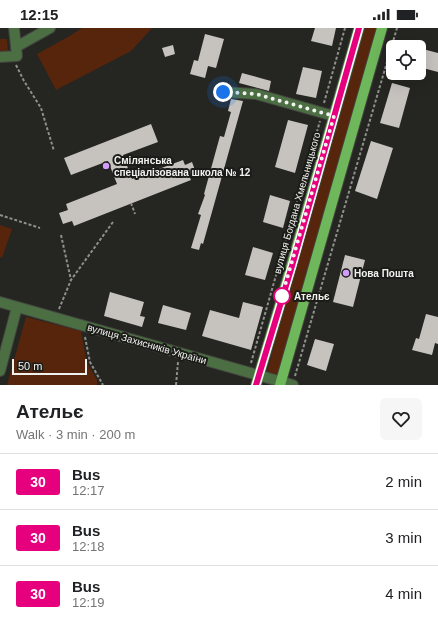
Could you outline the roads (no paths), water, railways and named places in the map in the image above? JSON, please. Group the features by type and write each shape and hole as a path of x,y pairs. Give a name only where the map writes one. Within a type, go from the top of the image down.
{"main road":[{"name":"вулиця Богдана Хмельницького","path":"258,380 359,28"},
{"path":"281,383 382,28"}],"street":[{"path":"14,28 14,52"},
{"path":"0,57 14,52 50,28"},
{"path":"223,92 256,94 334,116"},
{"name":"вулиця Захисників України","path":"0,302 248,372 258,380 293,385"},
{"path":"0,370 17,307"}],"place":[{"name":"Смілянська спеціалізована школа № 12","path":"106,166"},
{"name":"Нова Пошта","path":"346,273"},
{"name":"Ательє","path":"282,296"}]}
